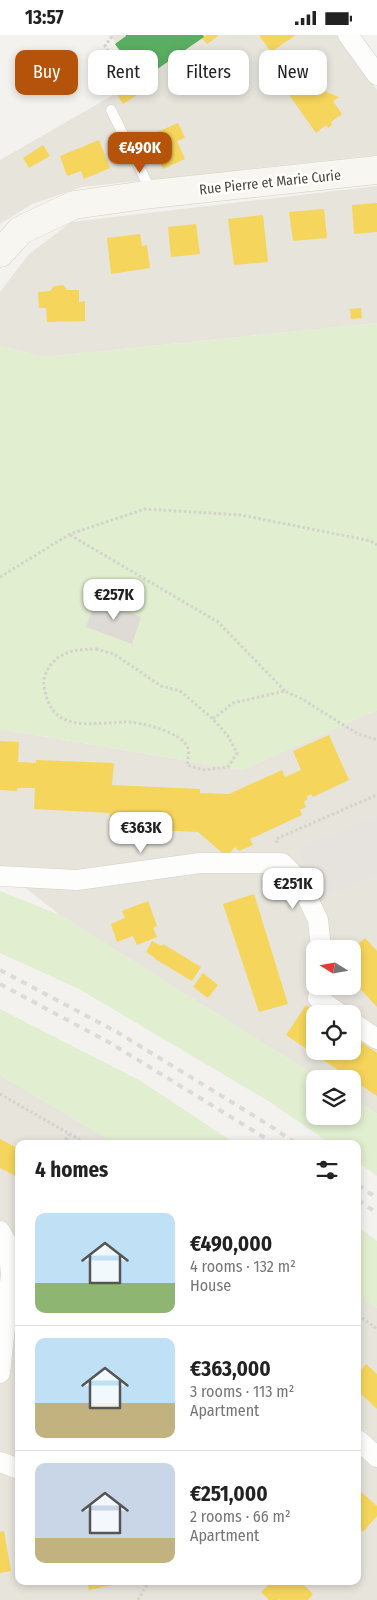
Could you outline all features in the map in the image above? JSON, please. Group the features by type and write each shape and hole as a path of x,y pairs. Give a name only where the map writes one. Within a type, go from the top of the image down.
{"street":[{"path":"348,35 377,75"},
{"name":"Rue Pierre et Marie Curie","path":"0,253 21,230 74,205 152,194 377,170"},
{"path":"0,876 77,880 200,863 282,863 299,880 318,921 321,940"},
{"path":"318,995 318,998 328,1005"},
{"path":"361,1028 377,1039"},
{"path":"0,1231 8,1245 11,1273 0,1373"},
{"path":"0,1462 15,1468"}],"lane":[{"path":"111,110 152,194"}],"path":[{"path":"108,50 106,46 113,35"},
{"path":"0,577 70,534 145,509 241,515 371,541 377,545"},
{"path":"70,534 218,622 285,691 302,699 358,735 377,739"},
{"path":"96,649 114,653 161,686 180,691 213,719 228,736 238,753 228,767 204,770 187,765 188,749 182,739 159,729 126,722 100,725 72,723 57,715 45,698 43,680 52,662 70,651 96,649"},
{"path":"213,719 233,703 285,691"},
{"path":"282,863 276,839 377,795"},
{"path":"0,1094 80,1140"},
{"path":"65,1140 69,1133"},
{"path":"361,1317 377,1329"},
{"path":"138,1600 147,1585"}],"shaded area":[{"path":"110,35 337,35 377,90 377,155 82,187 32,204 0,224 0,160 113,95 158,95 158,50 121,50"},
{"path":"377,186 377,323 44,357 0,346 0,292 28,255 71,222"},
{"path":"377,710 377,1114 361,1104 361,1070 306,1070 60,915 0,868 0,729 242,770"},
{"path":"377,816 377,875 326,896 297,849"},
{"path":"0,1075 110,1140 15,1140 15,1585 361,1585 361,1297 377,1308 377,1600 0,1600"}],"green space":[{"path":"377,323 377,710 242,770 0,729 0,346 44,357"},
{"path":"0,891 60,915 306,1070 306,1125 361,1125 361,1104 377,1114 377,1176 361,1164 361,1140 325,1140 270,1102 79,989 0,953"},
{"path":"0,1009 139,1080 230,1140 110,1140 0,1075"},
{"path":"361,1229 377,1241 377,1308 361,1297"}],"building: Homes":[{"path":"206,35 218,36 207,44 202,38"},
{"path":"259,35 296,35 274,50 270,50"},
{"path":"327,92 339,97 333,101 342,114 331,122 332,125 328,128 326,125 316,133 289,95 327,95"},
{"path":"117,95 137,95 123,104"},
{"path":"178,123 185,138 177,141 185,159 163,169 148,136"},
{"path":"99,140 110,168 84,179 81,171 67,176 60,156"},
{"path":"43,145 50,156 29,168 23,158"},
{"path":"377,203 377,232 354,234 352,205"},
{"path":"324,209 327,238 293,241 289,212"},
{"path":"263,215 268,262 234,265 228,219"},
{"path":"196,224 200,254 171,257 168,227"},
{"path":"140,234 142,246 147,245 150,268 111,274 107,238"},
{"path":"63,285 67,290 79,290 79,302 85,301 85,321 47,322 46,308 39,308 38,292 50,291 54,286"},
{"path":"361,308 362,318 351,319 350,309"},
{"path":"329,735 349,780 313,797 311,794 306,797 308,799 304,802 306,807 300,810 302,815 250,839 253,845 239,851 235,847 227,857 198,832 150,830 150,836 109,833 110,813 34,809 35,788 18,788 17,791 0,790 0,741 19,742 18,762 36,763 36,760 114,763 112,785 200,789 200,793 229,794 282,770 285,777 301,770 293,751"},
{"path":"254,894 288,1004 259,1012 223,904"},
{"path":"148,901 157,926 153,928 157,937 137,945 133,936 117,942 111,924 125,918 122,911"},
{"path":"365,938 377,951 377,1007 361,990 361,941"},
{"path":"152,941 162,946 163,944 201,967 192,981 146,952"},
{"path":"203,973 218,985 208,998 193,987"},
{"path":"306,1005 306,1048 286,1035"},
{"path":"361,1042 377,1053 377,1096 361,1085 361,1070 338,1070 323,1060 361,1060"},
{"path":"0,1139 15,1147 15,1176 0,1168"},
{"path":"366,1364 377,1374 377,1409 361,1394 361,1370"},
{"path":"361,1492 377,1506 377,1516 363,1532 361,1530"},
{"path":"4,1531 11,1571 0,1573 0,1532"},
{"path":"88,1585 112,1585 89,1590"},
{"path":"269,1585 304,1585 313,1594 308,1600 269,1600 261,1592"}],"building: Public":[{"path":"203,35 204,37 185,50 168,50 168,62 158,69 158,50 119,50 115,44 126,36"}],"building: Other":[{"path":"115,600 127,604 125,611 141,617 132,644 86,627 95,602 112,607"}],"railway":[{"path":"0,970 117,1032 291,1140"},
{"path":"0,984 112,1044 268,1140"},
{"path":"361,1187 377,1198"},
{"path":"361,1202 377,1213"}]}
